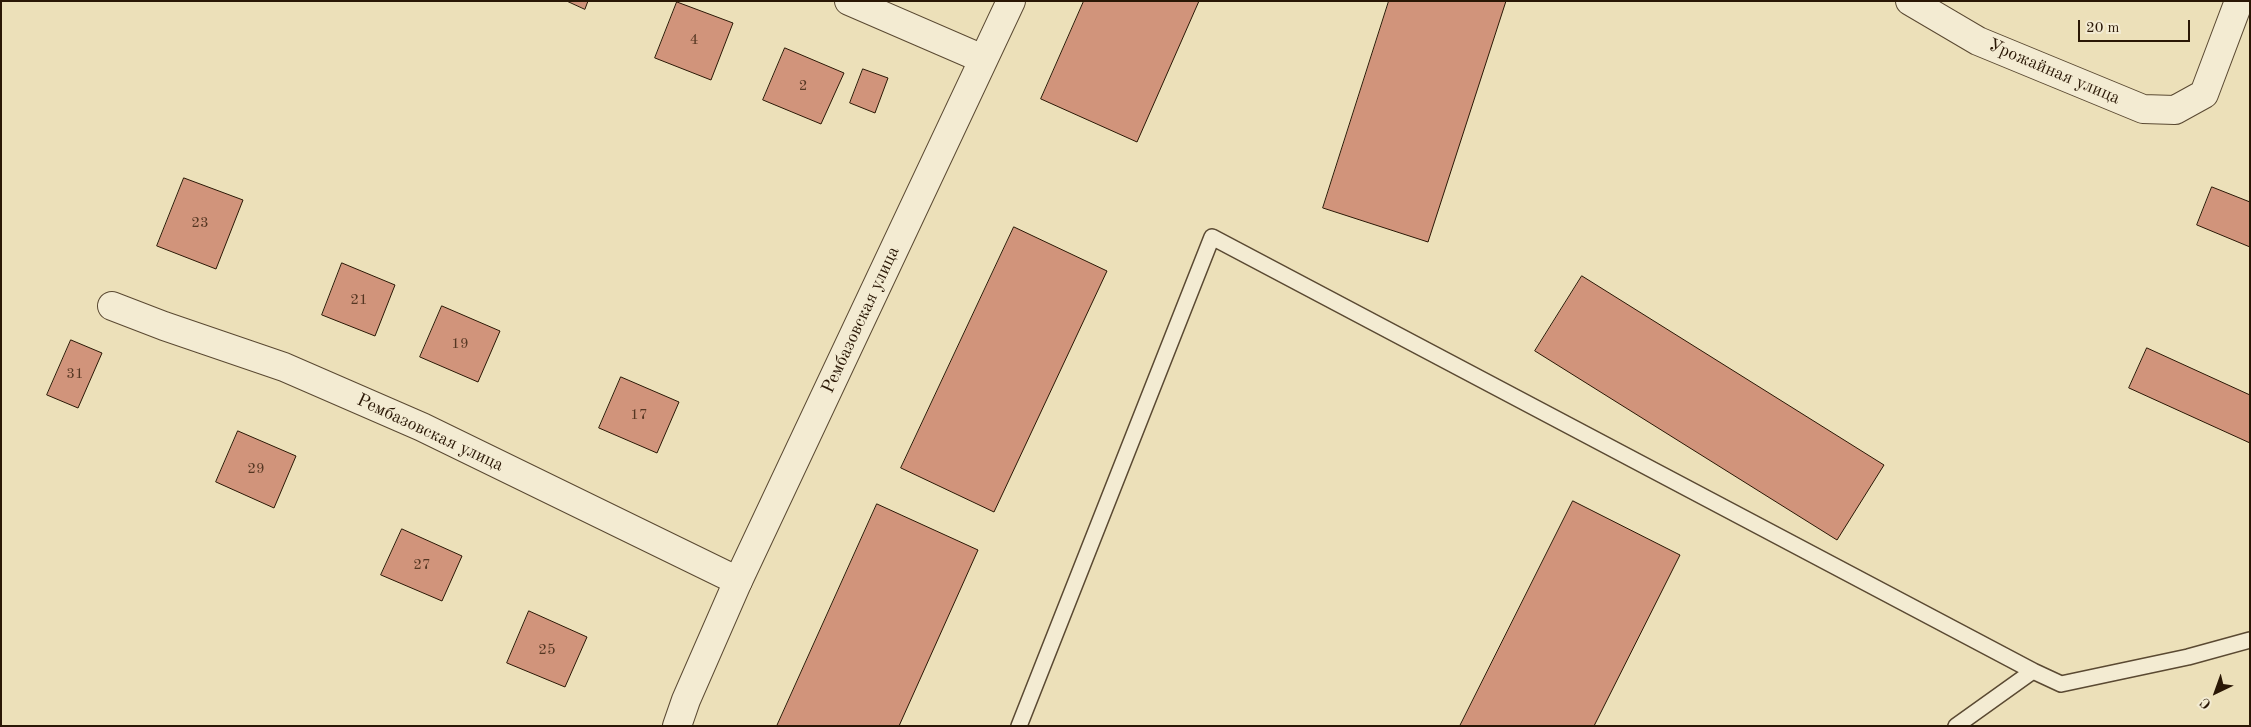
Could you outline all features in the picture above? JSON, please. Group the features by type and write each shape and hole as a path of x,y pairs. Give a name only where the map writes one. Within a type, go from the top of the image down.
{"street":[{"path":"850,1 984,59"},
{"name":"Рембазовская улица","path":"677,726 686,700 738,581 1011,1"},
{"name":"Урожайная улица","path":"1910,1 1978,41 2143,109 2175,110 2204,94 2239,1"},
{"name":"Рембазовская улица","path":"112,306 284,367 422,427 738,581"}],"lane":[{"path":"1018,726 1212,237 2033,671 2061,684 2188,657 2250,640"},
{"path":"1956,726 2033,671"}],"building":[{"path":"567,1 588,1 585,9"},
{"path":"1084,1 1199,1 1137,142 1041,99"},
{"path":"1389,1 1506,1 1428,242 1323,208"},
{"path":"677,2 733,23 711,80 655,58"},
{"path":"785,48 844,73 821,124 763,100"},
{"path":"863,69 888,78 875,113 850,103"},
{"path":"184,178 243,200 216,269 157,246"},
{"path":"2212,187 2250,202 2250,247 2197,225"},
{"path":"1014,227 1107,271 994,512 901,468"},
{"path":"342,263 395,285 375,336 322,315"},
{"path":"1582,276 1884,465 1837,540 1535,351"},
{"path":"442,306 500,331 478,382 420,357"},
{"path":"71,340 102,353 78,408 47,395"},
{"path":"2147,348 2250,395 2250,443 2129,388"},
{"path":"621,377 679,402 657,453 599,428"},
{"path":"238,431 296,456 274,508 216,482"},
{"path":"1573,501 1680,555 1594,726 1460,726"},
{"path":"877,504 978,550 899,726 777,726"},
{"path":"402,529 462,556 442,601 381,575"},
{"path":"529,611 587,637 565,687 507,663"}]}
